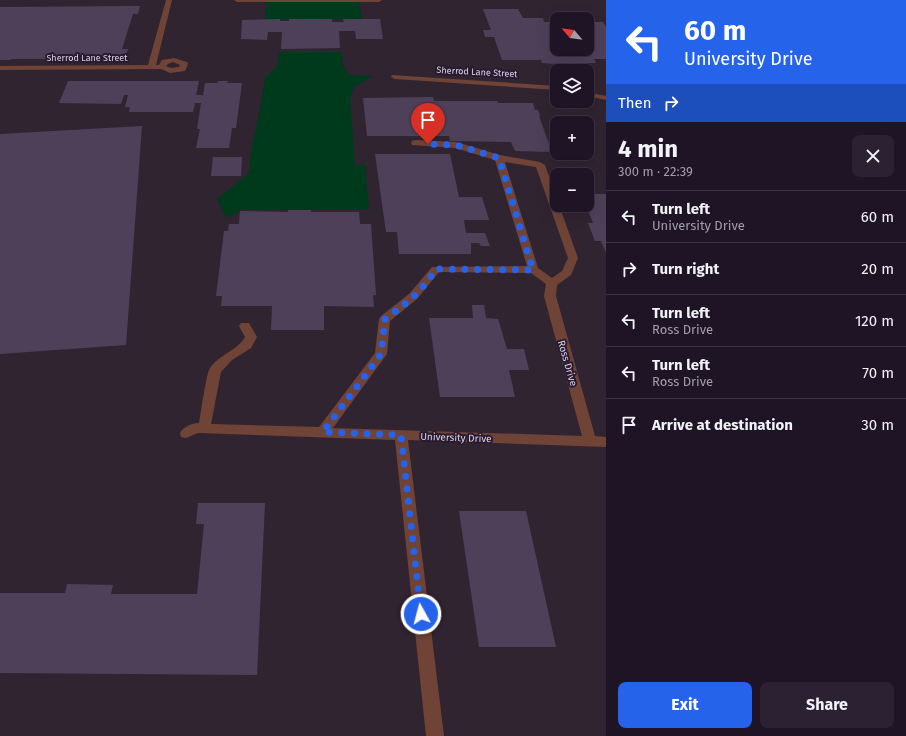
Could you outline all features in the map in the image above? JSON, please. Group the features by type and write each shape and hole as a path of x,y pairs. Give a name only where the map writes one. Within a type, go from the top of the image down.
{"street":[{"path":"152,68 169,0"},
{"path":"237,0 379,0"},
{"name":"Sherrod Lane Street","path":"0,68 162,67 166,70 173,71 182,68 184,64 174,60 165,62 162,67"},
{"name":"Sherrod Lane Street","path":"395,77 550,88"},
{"path":"594,95 606,98"},
{"path":"323,432 381,354 385,319 412,299 426,285 436,269 533,270 552,283 567,272 573,258 540,165 499,158 456,145 415,143"},
{"path":"499,158 533,270"},
{"name":"Ross Drive","path":"552,283 550,296 590,442"},
{"path":"204,429 215,370 228,357 247,345 251,336 245,326"},
{"name":"University Drive","path":"186,433 196,428 606,442"},
{"path":"401,435 435,736"}],"shaded area":[{"path":"0,0 606,0 606,736 0,736"}],"green space":[{"path":"266,0 359,0 362,19 265,20"},
{"path":"280,52 340,52 342,53 343,66 350,75 373,76 354,87 350,97 355,165 365,165 369,209 241,210 230,217 225,216 217,199 249,173 251,149 256,130 265,77 276,68"}],"building":[{"path":"140,6 138,14 133,14 122,49 128,49 125,59 0,60 0,7"},
{"path":"483,9 518,9 523,18 543,18 544,22 550,22 550,56 594,56 594,22 603,22 606,27 606,59 594,59 596,63 582,64 542,63 541,60 502,60 494,37 485,37 483,30 491,30"},
{"path":"280,19 280,21 289,21 289,19 332,19 332,22 344,22 343,19 380,19 383,39 356,39 355,31 339,31 340,48 281,49 282,32 268,32 267,40 241,39 242,20"},
{"path":"68,81 199,81 196,95 203,95 205,83 228,81 227,83 242,83 236,128 232,128 229,148 196,148 200,129 197,129 201,103 195,103 193,112 129,112 130,107 125,107 128,95 124,95 121,104 59,103"},
{"path":"433,97 434,101 497,101 498,103 533,103 535,110 538,110 550,146 550,152 515,151 511,142 450,141 449,136 367,136 363,98"},
{"path":"142,126 126,345 0,354 0,134"},
{"path":"375,154 450,154 459,197 482,197 489,220 464,220 466,233 485,233 490,246 481,246 479,243 471,243 471,254 399,254 397,232 386,232"},
{"path":"213,157 242,157 241,176 211,176"},
{"path":"594,194 606,194 606,253 601,241 595,241 588,223 593,223 589,212 594,212"},
{"path":"288,210 311,210 311,212 359,212 360,224 371,224 376,295 373,295 374,307 324,306 324,330 271,330 272,306 221,306 222,296 216,296 224,231 228,231 229,224 239,224 240,211 288,212"},
{"path":"472,305 484,305 486,318 498,319 507,349 524,349 529,370 509,370 515,397 440,397 429,318 473,318"},
{"path":"198,503 265,503 257,675 0,673 0,593 65,593 67,584 113,585 111,594 197,594 204,524 196,524"},
{"path":"459,511 526,511 556,647 479,647"}],"route":[{"path":"421,614 401,435 323,432 349,396 364,380 381,354 385,319 412,299 426,285 436,269 533,270 499,158 456,145 428,144"}]}
